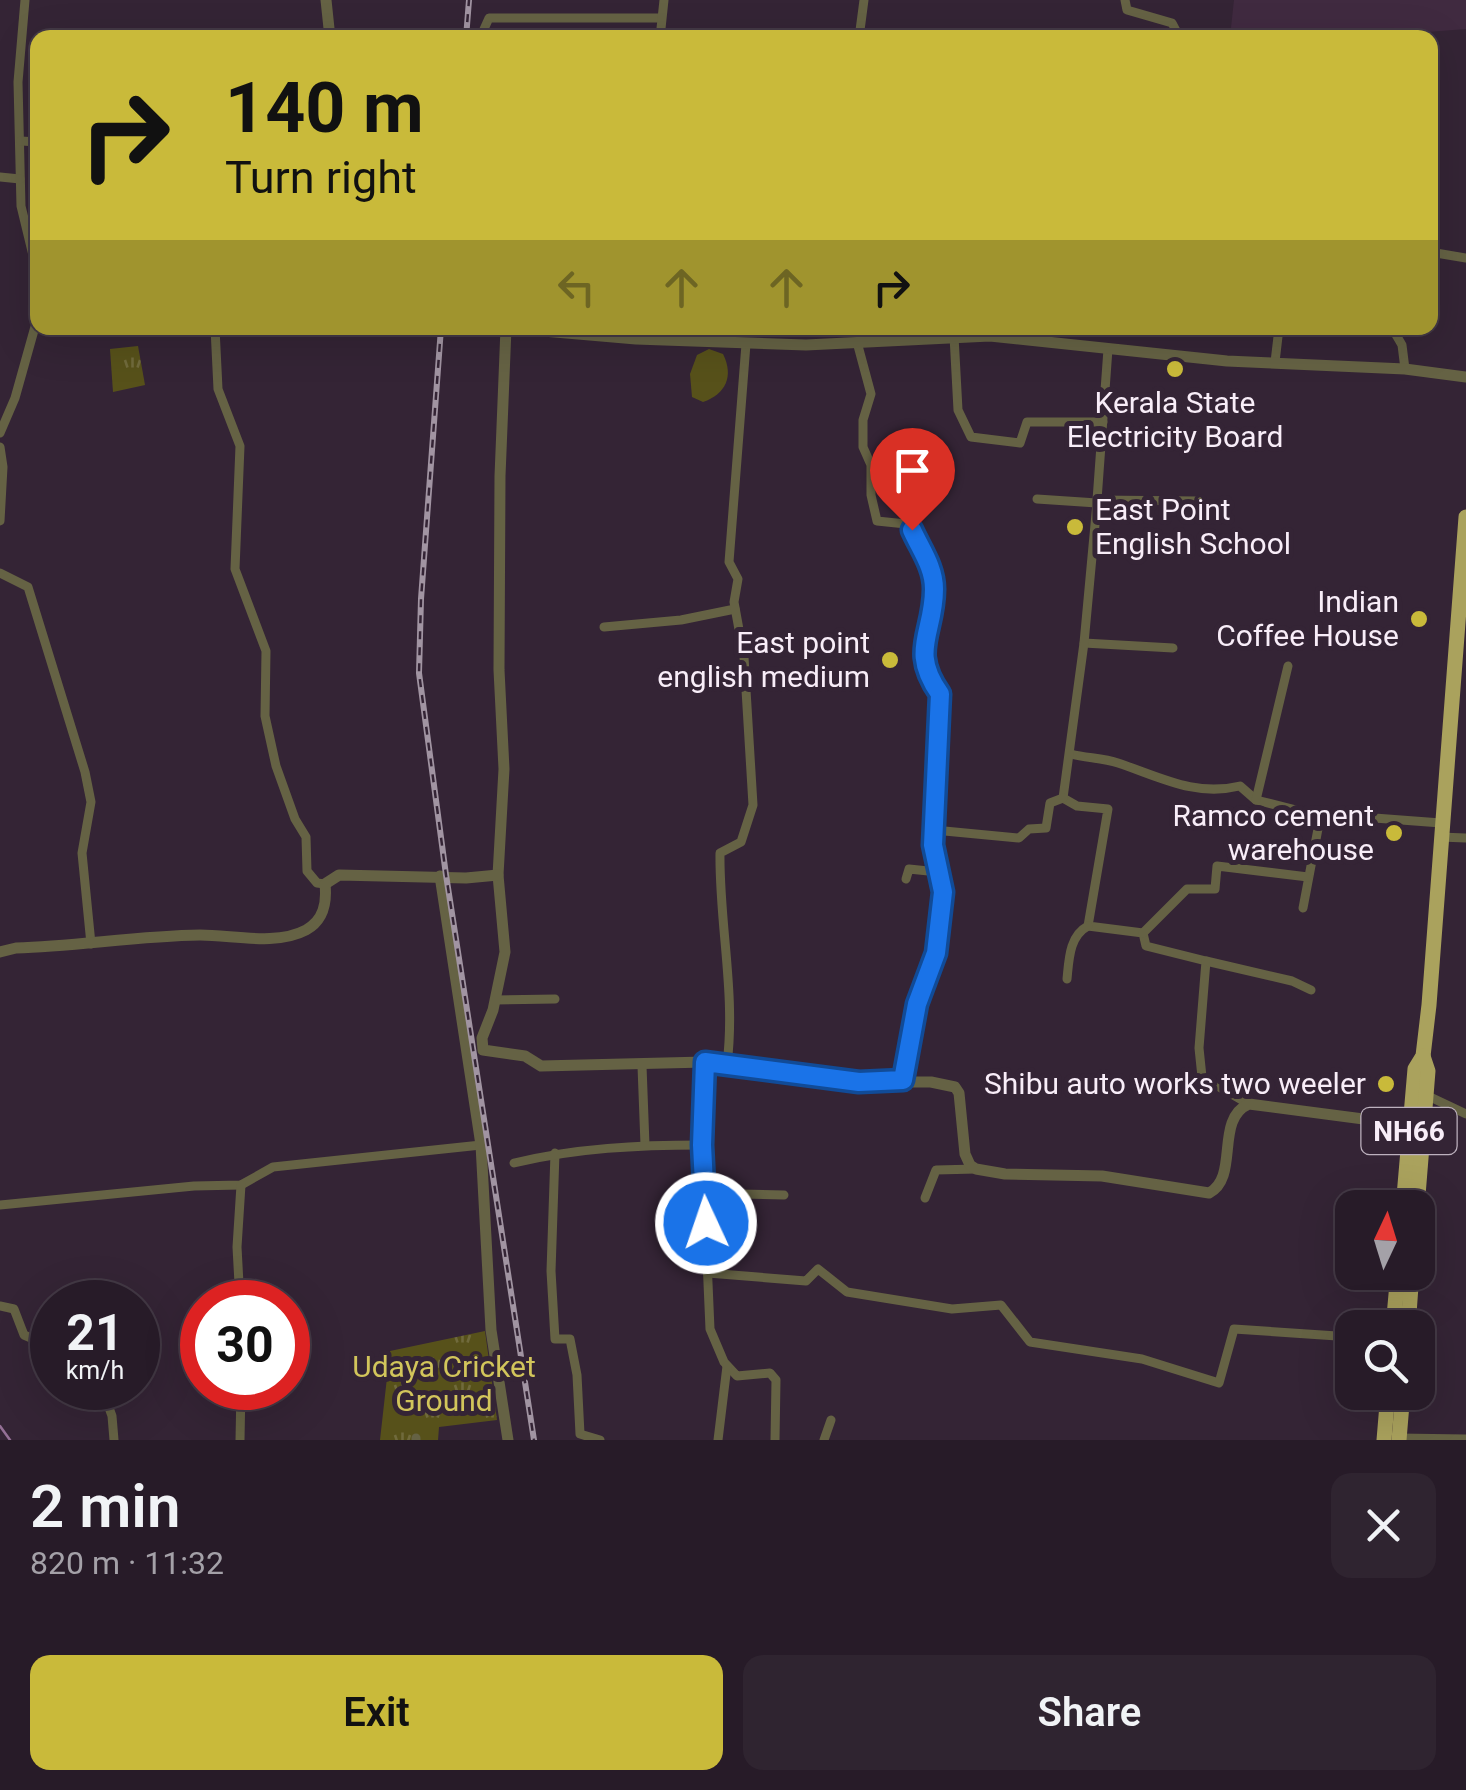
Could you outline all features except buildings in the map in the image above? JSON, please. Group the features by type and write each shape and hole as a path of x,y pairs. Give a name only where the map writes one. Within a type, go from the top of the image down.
{"highway":[{"name":"NH66","path":"1418,1190 1428,1071 1423,1056 1466,517"},
{"name":"NH66","path":"1405,1190 1415,1070 1423,1056"},
{"path":"1390,1410 1394,1439"},
{"path":"1394,1439 1400,1410"}],"street":[{"path":"24,0 18,82 20,206 30,245"},
{"path":"326,0 329,30"},
{"path":"660,30 664,0"},
{"path":"860,30 864,0"},
{"path":"1124,0 1127,10 1172,23 1176,30"},
{"path":"484,30 489,18 660,18"},
{"path":"21,141 30,142"},
{"path":"0,177 20,179"},
{"path":"1438,253 1466,258"},
{"path":"0,433 15,398 33,335"},
{"path":"215,335 218,389 240,446 235,568 266,651 265,716 276,766 295,818 306,836 307,872 325,884 340,875 498,875"},
{"path":"508,335 500,476 499,653 504,769 498,875 505,952 482,1046 487,1052 525,1056 540,1066 705,1062 859,1082 903,1080 954,1087 959,1093 965,1154 976,1169"},
{"path":"589,335 746,344 997,335"},
{"path":"860,335 871,394 863,420 863,447 871,465 871,494 877,521 906,524 933,575 934,592 925,641 926,674 940,694 941,708 933,845 943,892 936,953 917,1004 903,1080"},
{"path":"1045,335 1108,349 1405,369 1466,378"},
{"path":"1276,362 1279,335"},
{"path":"1396,335 1402,345 1405,369"},
{"path":"954,336 958,410 971,436 1020,443 1027,422 1103,422"},
{"path":"727,1064 729,980 720,854 742,842 753,805 744,657 735,609 738,579 729,562 746,344"},
{"path":"1064,798 1084,644 1108,349"},
{"path":"0,446 0,521"},
{"path":"1037,498 1198,501"},
{"path":"0,573 28,587 85,772 91,802 82,852 91,944"},
{"path":"604,627 680,620 735,609"},
{"path":"1084,644 1173,648"},
{"path":"1256,800 1288,666"},
{"path":"1071,754 1116,762 1186,787 1229,790 1240,786 1256,800 1321,814 1440,830 1466,838"},
{"path":"934,830 1019,838 1029,830 1046,828 1050,803 1064,798 1078,806 1108,810 1088,926"},
{"path":"1302,908 1321,814"},
{"path":"1143,933 1187,890 1215,890 1217,866 1308,877"},
{"path":"906,878 909,869 938,872"},
{"path":"440,876 481,1146 491,1330 508,1440"},
{"path":"0,952 199,935 290,936 308,930 323,914 325,884"},
{"path":"1067,979 1069,952 1080,931 1088,926 1143,933"},
{"path":"1143,933 1146,946 1292,981 1311,990"},
{"path":"1206,960 1199,1048 1202,1076 1244,1104 1409,1125"},
{"path":"495,1000 555,999"},
{"path":"705,1062 702,1145 710,1329 727,1366 737,1376 773,1375 776,1380 775,1440"},
{"path":"642,1066 645,1145"},
{"path":"1426,1094 1466,1114"},
{"path":"925,1198 936,1170 976,1169 1005,1174 1116,1177 1209,1192 1220,1182 1233,1120 1244,1104"},
{"path":"514,1163 555,1153 645,1145 702,1145"},
{"path":"0,1205 176,1187 241,1185 273,1167 481,1146"},
{"path":"555,1153 551,1271 555,1339 570,1339 577,1375 580,1434 600,1440"},
{"path":"239,1280 241,1185"},
{"path":"705,1202 742,1194 784,1194"},
{"path":"678,1242 707,1244"},
{"path":"708,1273 806,1281 818,1270 847,1292 952,1309 1001,1305 1030,1342 1142,1359 1219,1384 1234,1329 1335,1336"},
{"path":"0,1306 14,1309 24,1335 30,1338"},
{"path":"718,1440 727,1366"},
{"path":"110,1410 114,1440"},
{"path":"240,1440 241,1410"},
{"path":"824,1440 832,1420"},
{"path":"1394,1439 1466,1439"}],"shaded area":[{"path":"1234,0 1466,0 1466,29 1231,30"}],"green space":[{"path":"138,346 145,385 113,392 110,349"},
{"path":"709,349 723,354 728,377 717,394 703,402 692,397 690,374 697,355"},
{"name":"Udaya Cricket Ground","path":"485,1331 497,1420 439,1427 438,1440 380,1440 390,1351"}],"waterway":[{"path":"0,1426 10,1440"}],"railway":[{"path":"467,30 469,0"},
{"path":"440,335 419,673 446,875 534,1440"}],"place":[{"name":"Kerala State Electricity Board","path":"1175,369"},
{"name":"East Point English School","path":"1075,527"},
{"name":"Indian Coffee House","path":"1419,619"},
{"name":"East point english medium","path":"890,660"},
{"name":"Ramco cement warehouse","path":"1394,833"},
{"name":"Shibu auto works two weeler","path":"1386,1084"}],"route":[{"path":"706,1223 702,1145 705,1062 859,1082 903,1080 917,1004 936,953 943,892 933,845 940,694 926,674 925,641 934,592 933,575 912,530"}]}
